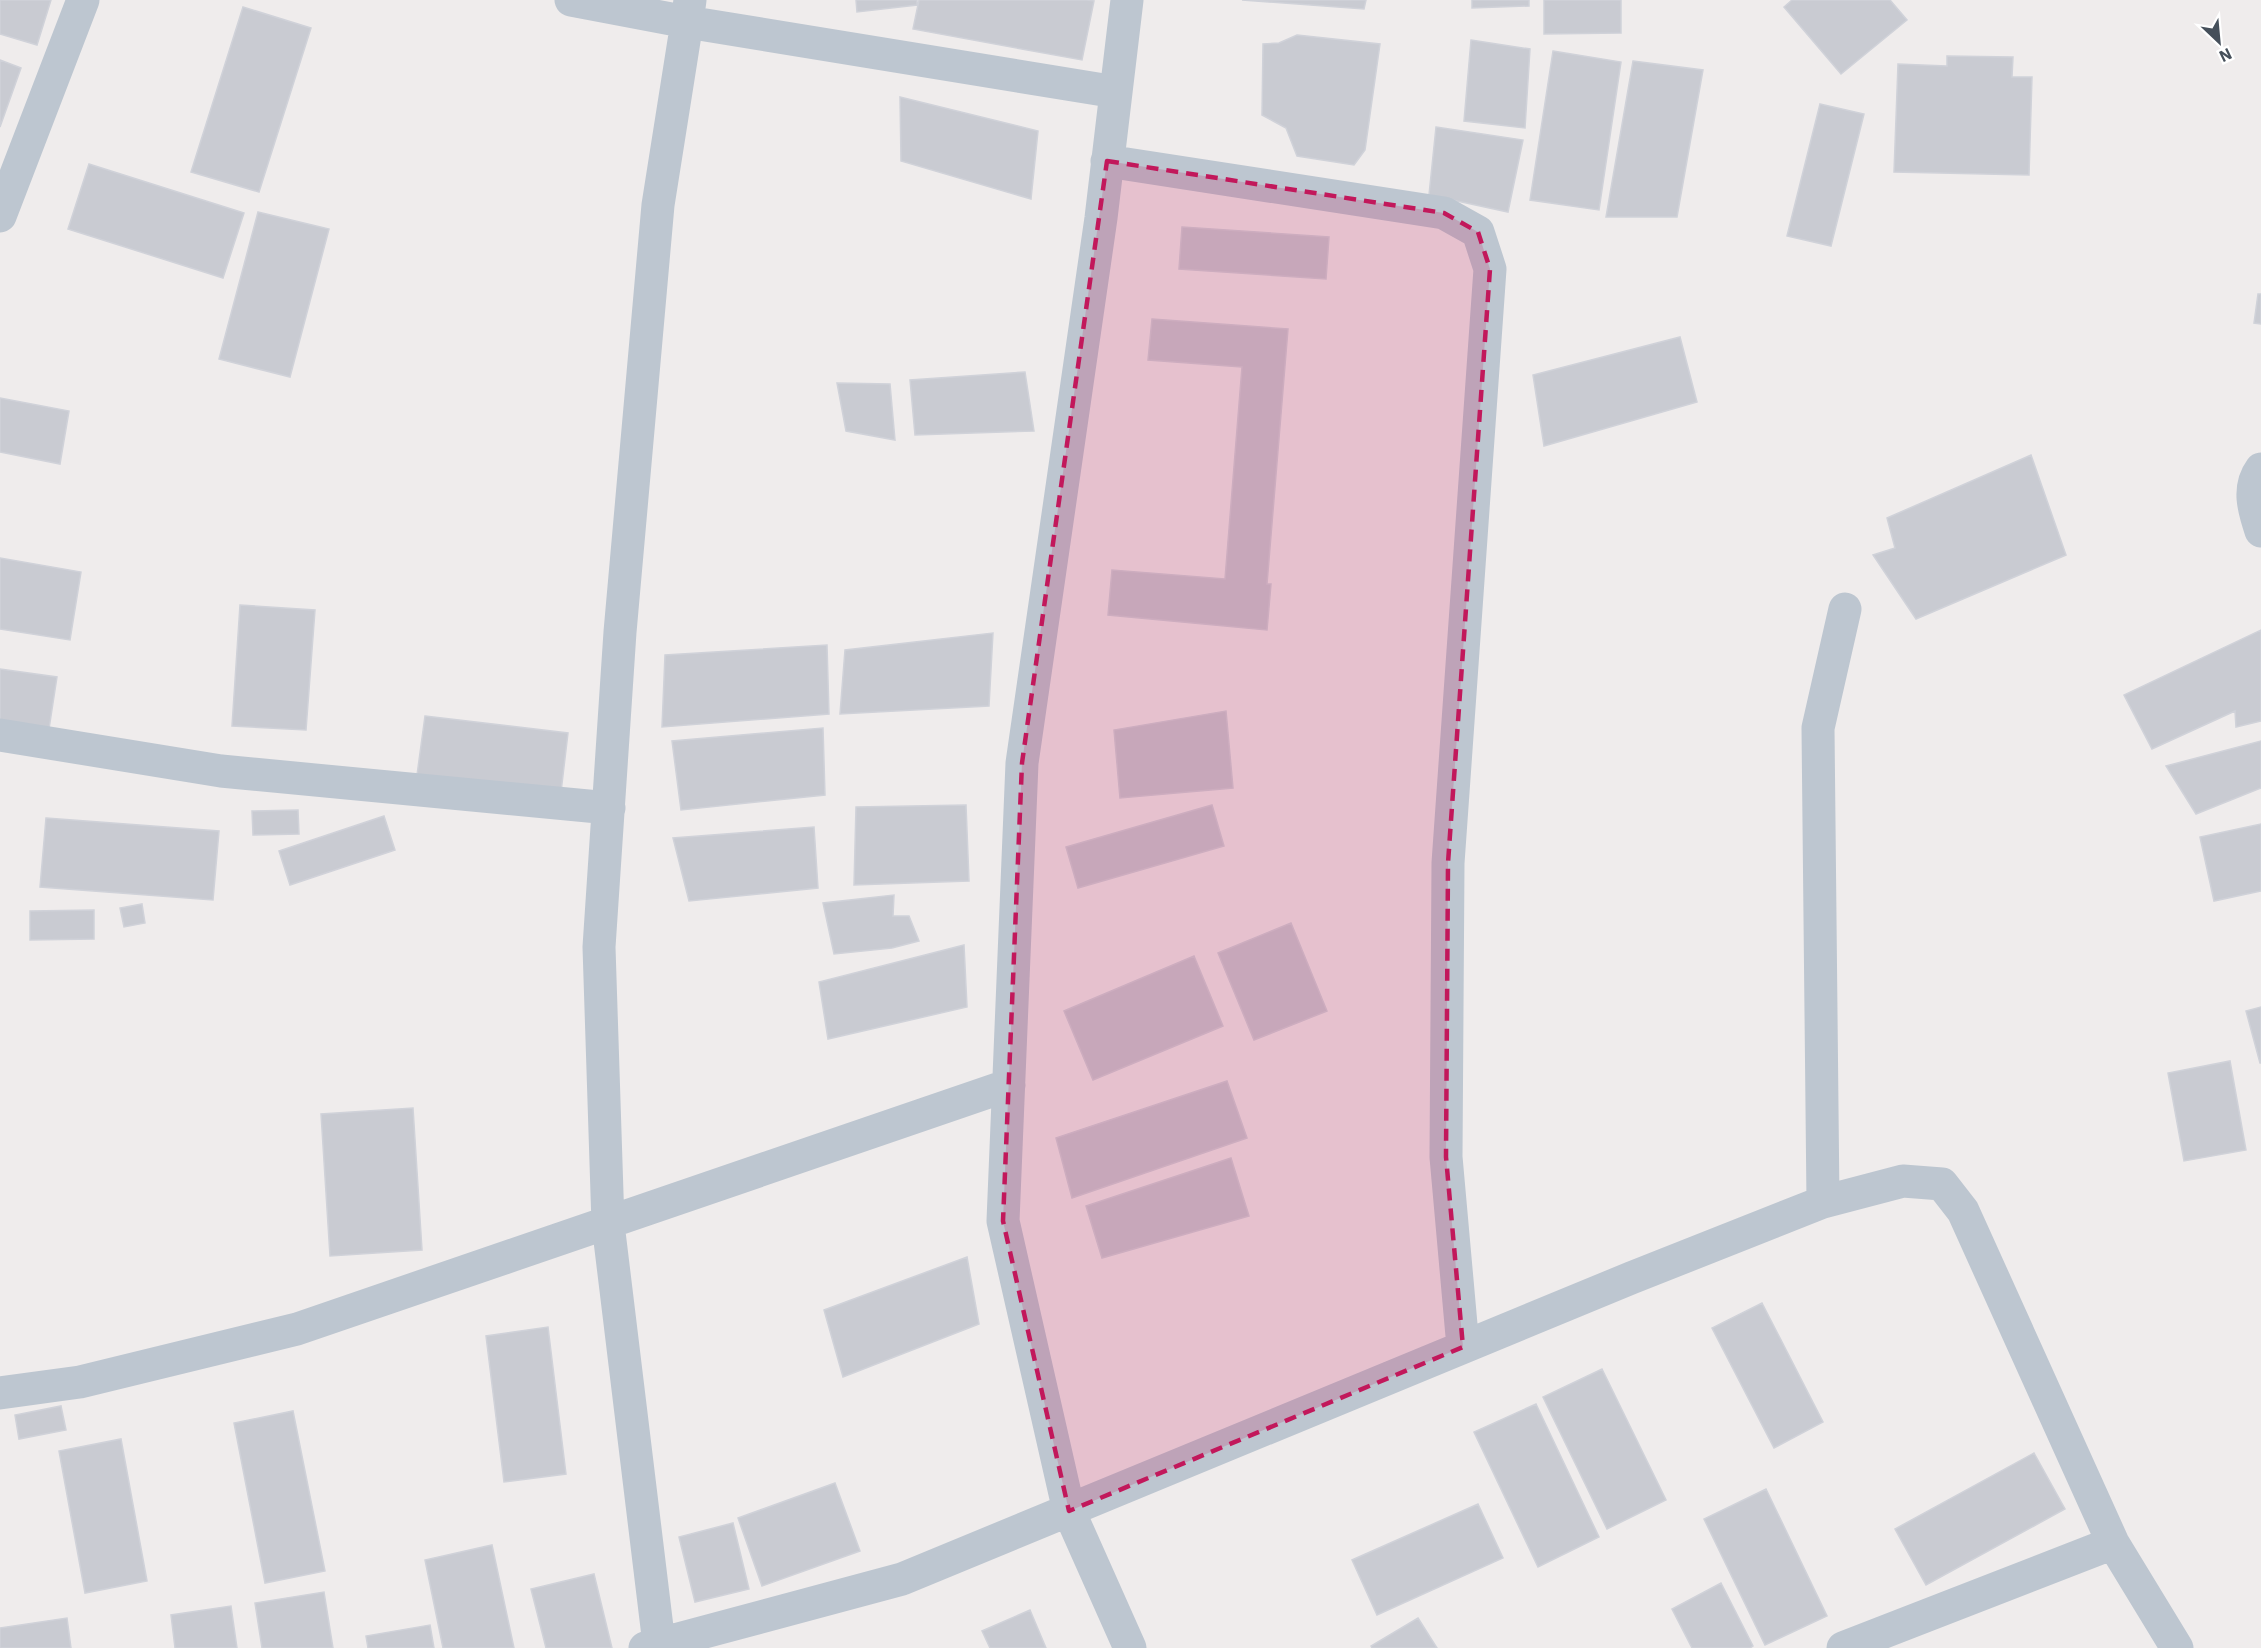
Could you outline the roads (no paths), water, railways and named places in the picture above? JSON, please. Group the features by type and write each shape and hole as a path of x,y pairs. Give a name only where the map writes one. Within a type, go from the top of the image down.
{"street":[{"path":"0,216 83,0"},
{"path":"571,0 689,11 1116,92"},
{"path":"1127,0 1107,161 1022,763 1003,1221 1069,1511 1130,1648"},
{"path":"689,11 658,206 620,632 599,947 608,1224 652,1646 902,1579 1621,1282 1823,1202 1903,1181 1942,1184 1963,1211 2113,1543 2177,1648"},
{"path":"1107,161 1444,213 1478,232 1490,269 1448,863 1446,1157 1463,1347"},
{"path":"2261,469 2253,480 2254,509 2261,531"},
{"path":"1823,1202 1818,728 1845,609"},
{"path":"0,735 221,771 609,808"},
{"path":"0,1394 80,1383 297,1329 1009,1085"},
{"path":"1843,1648 2113,1543"}]}
